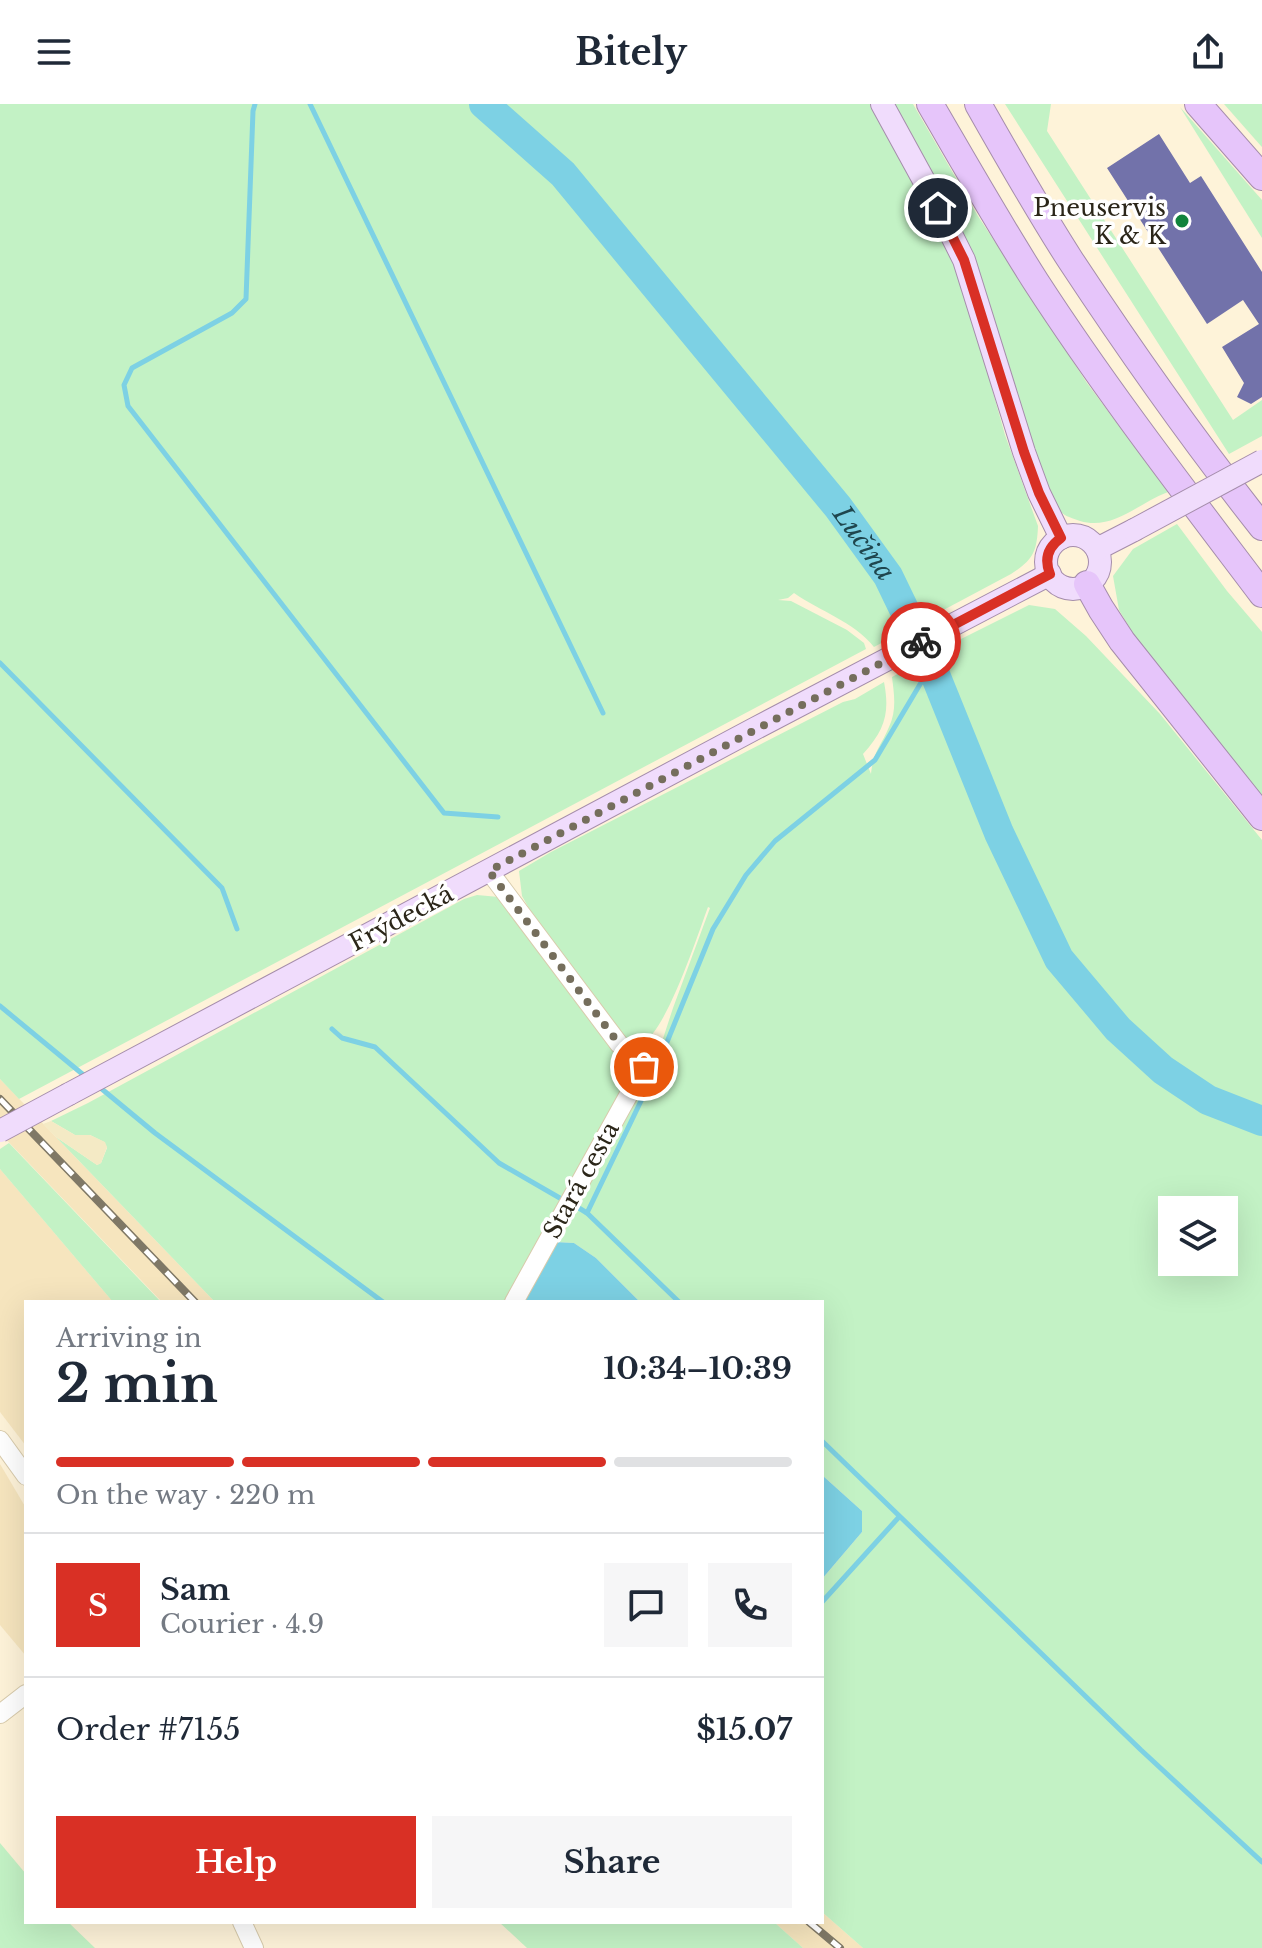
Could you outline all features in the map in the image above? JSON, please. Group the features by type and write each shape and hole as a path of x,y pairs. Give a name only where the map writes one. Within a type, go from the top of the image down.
{"highway":[{"path":"930,104 1037,283 1088,359 1262,594"},
{"path":"978,104 1071,260 1130,348 1212,464 1262,527"},
{"path":"992,104 1024,165 1030,194"},
{"path":"1198,104 1262,177"},
{"path":"1087,584 1122,641 1262,817"}],"main road":[{"path":"882,104 964,260 1024,452 1039,493 1061,538"},
{"path":"1097,549 1262,461"},
{"path":"1081,536 1097,549 1100,567 1087,584 1078,588 1064,587 1050,574 1048,554 1061,538 1081,536"},
{"name":"Frýdecká","path":"0,1131 1050,574"}],"street":[{"name":"Stará cesta","path":"489,871 619,1044 644,1067 515,1300"},
{"path":"0,1440 24,1473"},
{"path":"0,1714 24,1696"},
{"path":"243,1924 254,1948"}],"shaded area":[{"path":"0,1079 213,1300 160,1300 0,1133"},
{"path":"0,1169 111,1300 24,1300 24,1443 0,1412"},
{"path":"0,1464 24,1505 24,1654 0,1625"},
{"path":"824,1914 863,1948 803,1948 776,1924 824,1924"}],"green space":[{"path":"0,104 871,104 949,250 973,321 1005,435 1038,526 1035,549 1029,560 1011,574 874,647 847,623 794,593 778,600 791,601 847,630 864,643 866,649 19,1099 0,1079"},
{"path":"893,104 913,104 978,216 1087,383 1168,492 1103,522 1071,518 1054,504"},
{"path":"1005,104 1051,104 1047,131 1233,420 1262,400 1262,436 1229,454"},
{"path":"1224,104 1262,104 1262,147 1261,146"},
{"path":"1180,107 1262,200 1262,238"},
{"path":"1177,524 1262,632 1262,798 1140,645 1119,610 1113,576 1133,549"},
{"path":"1029,605 1055,609 1086,636 1160,714 1262,840 1262,1948 863,1948 824,1914 824,1577 862,1532 862,1511 824,1477 824,1300 638,1300 596,1258 574,1243 555,1242 655,1063 710,908 661,1022 642,1042 635,1042 623,1038 531,912 522,896 519,871 884,682 884,721 863,754 871,774 875,754 889,727 894,702 892,677"},
{"path":"477,895 499,897 623,1062 628,1075 628,1085 508,1300 213,1300 56,1137 97,1165 101,1163 107,1148 104,1142 90,1135 75,1135 51,1121 464,899"},
{"path":"9,1143 159,1300 111,1300 0,1169 0,1149"},
{"path":"0,1843 24,1872 24,1924 70,1924 95,1948 0,1948"},
{"path":"501,1924 776,1924 803,1948 527,1948"}],"sand":[{"path":"51,1121 75,1135 90,1135 105,1142 107,1147 101,1163 97,1165 56,1137 43,1124"}],"water":[{"path":"555,1242 574,1243 596,1258 638,1300 525,1300"},
{"path":"824,1477 862,1511 862,1532 824,1577"}],"building":[{"path":"1159,134 1190,183 1201,176 1262,272 1262,397 1251,404 1237,397 1244,383 1222,347 1259,324 1243,300 1207,324 1107,168"}],"waterway":[{"path":"255,104 246,299 232,313 132,368 124,385 128,406 444,813 498,817"},
{"path":"310,104 603,713"},
{"name":"Lučina","path":"484,104 563,174 838,507 888,576 932,667 999,833 1059,959 1118,1029 1163,1070 1208,1100 1262,1121"},
{"path":"0,663 222,888 237,929"},
{"path":"587,1213 654,1074 713,929 746,875 775,841 875,760 932,667"},
{"path":"0,1006 86,1077"},
{"path":"332,1029 342,1038 375,1047 499,1163 565,1201"},
{"path":"97,1085 155,1133 380,1300"},
{"path":"574,1205 587,1213 677,1300"},
{"path":"824,1443 1141,1750 1262,1862"},
{"path":"824,1600 899,1517"}],"railway":[{"path":"0,1099 193,1300"},
{"path":"811,1924 840,1948"}],"way so far":[{"path":"644,1067 619,1044 489,871 921,642"}],"place":[{"name":"Pneuservis K & K","path":"1182,221"}],"route":[{"path":"921,642 1050,574 1048,554 1061,538 1039,493 1024,452 964,260 938,208"}]}
